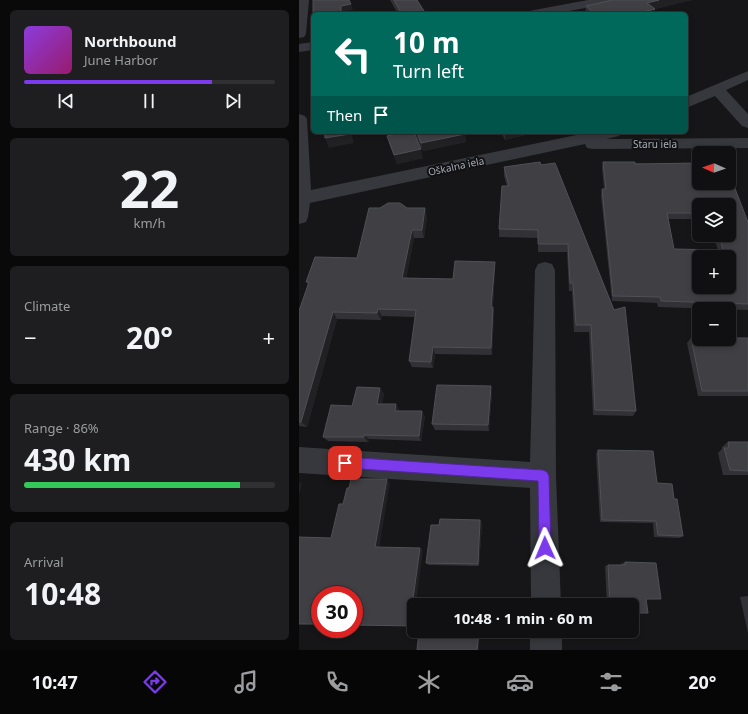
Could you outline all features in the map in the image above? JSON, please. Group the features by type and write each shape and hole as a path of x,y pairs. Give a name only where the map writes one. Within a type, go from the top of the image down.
{"street":[{"path":"299,34 303,0"},
{"path":"544,12 607,0"},
{"path":"299,48 311,46"},
{"path":"688,102 718,90 748,75"},
{"path":"718,90 748,123"},
{"path":"299,119 301,199 299,217"},
{"name":"Oškalna iela","path":"301,199 604,134"},
{"name":"Staru iela","path":"562,144 748,143"},
{"path":"545,270 543,476 546,598"},
{"path":"299,460 543,476"},
{"path":"546,638 546,650"}],"building":[{"path":"313,0 349,0 351,4 341,6 341,12 313,12"},
{"path":"394,0 417,0 425,12 401,12"},
{"path":"613,0 659,0 647,3 655,9 643,12 593,12 586,6"},
{"path":"324,134 350,134 325,138"},
{"path":"396,134 415,134 421,149 394,155 387,136"},
{"path":"418,134 465,134 421,143"},
{"path":"540,162 541,165 555,163 614,310 625,307 636,411 595,410 591,325 576,325 573,283 570,283 568,244 538,244 538,230 499,229 502,186 509,186 504,167"},
{"path":"603,162 635,162 635,164 692,163 692,190 736,190 748,222 748,304 736,304 736,302 661,301 660,297 613,296 602,189 606,189"},
{"path":"388,203 400,203 407,208 425,208 422,230 412,230 402,278 453,279 455,261 495,262 491,307 493,307 491,348 433,347 431,362 409,361 416,310 378,309 377,313 333,312 301,422 299,422 299,311 309,282 306,282 315,257 357,258 369,208 380,208"},
{"path":"736,338 748,338 748,391 702,391 693,346 736,346"},
{"path":"437,385 491,386 488,425 432,424"},
{"path":"357,387 380,388 377,404 396,404 395,411 422,411 419,436 364,435 364,437 323,437 331,405 352,406"},
{"path":"728,442 748,442 748,471 730,470 724,448 729,448"},
{"path":"598,450 653,451 657,483 672,484 674,499 677,499 683,536 658,535 656,521 602,520"},
{"path":"351,479 387,479 375,547 420,548 413,598 407,598 407,626 363,625 363,586 311,586 311,624 299,624 299,537 331,538 339,504 343,504 347,488 349,488"},
{"path":"440,519 480,520 478,564 426,563 431,525 439,525"},
{"path":"625,562 656,563 661,599 646,599 648,613 639,613 639,598 610,598 608,565 625,565"},
{"path":"418,638 478,638 477,650 417,650"}],"route":[{"path":"345,463 543,476 545,548"}]}
